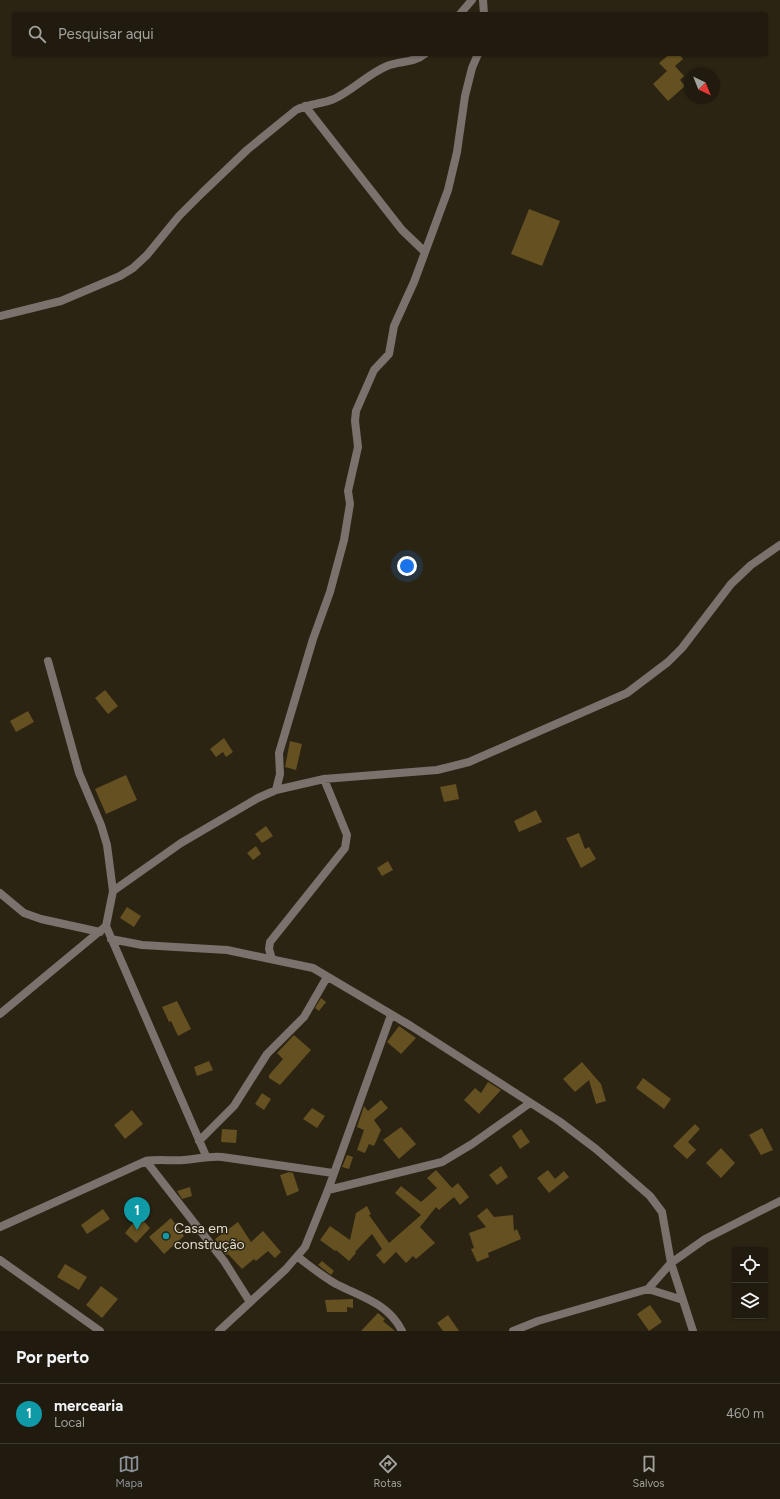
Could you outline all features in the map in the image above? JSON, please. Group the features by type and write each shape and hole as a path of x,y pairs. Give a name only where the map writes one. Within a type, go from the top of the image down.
{"street":[{"path":"462,12 472,0"},
{"path":"483,0 484,12"},
{"path":"0,316 61,301 120,276 133,268 147,255 179,216 247,150 296,110 305,106 334,99 389,65 414,60 421,56"},
{"path":"276,790 280,774 279,752 313,639 330,592 344,540 350,504 348,491 358,447 355,421 356,411 374,370 389,354 394,326 414,282 448,190 457,152 464,96 477,56"},
{"path":"305,106 402,230 425,252"},
{"path":"113,891 181,843 258,798 276,790 324,779 437,770 469,762 626,693 668,662 682,648 731,584 751,565 780,545"},
{"path":"0,1014 103,929 113,891 107,845 101,825 79,773 48,661"},
{"path":"272,959 269,949 270,942 345,848 347,835 324,779"},
{"path":"0,894 24,913 41,919 103,929 111,939 206,1156"},
{"path":"111,939 142,945 227,950 313,968 411,1026 530,1103 596,1149 654,1200 662,1212 671,1262 693,1331"},
{"path":"199,1141 234,1106 267,1054 304,1017 327,977"},
{"path":"219,1331 298,1257 311,1234 391,1015"},
{"path":"328,1190 442,1162 472,1144 530,1103"},
{"path":"0,1227 146,1161 192,1159 206,1156 222,1157 333,1173"},
{"path":"146,1161 224,1261 250,1302"},
{"path":"513,1331 538,1321 648,1289 671,1262 705,1239 780,1201"},
{"path":"298,1257 336,1284 379,1304 392,1316 402,1331"},
{"path":"0,1260 100,1331"},
{"path":"648,1289 683,1300"}],"building":[{"path":"668,56 681,56 683,59 675,66 684,76 680,80 684,87 668,101 653,84 667,71 659,63"},
{"path":"529,209 560,221 542,266 511,254"},
{"path":"105,690 118,706 108,714 95,698"},
{"path":"28,711 34,722 16,732 10,721"},
{"path":"224,738 233,752 226,757 223,752 216,757 210,749"},
{"path":"290,741 302,744 296,770 285,767"},
{"path":"126,775 137,800 106,814 95,789"},
{"path":"456,784 459,799 444,802 440,787"},
{"path":"536,810 542,822 519,832 514,821"},
{"path":"266,826 273,836 262,843 255,834"},
{"path":"579,833 585,849 589,847 596,859 581,868 566,838"},
{"path":"256,846 261,854 253,860 247,853"},
{"path":"388,861 393,870 382,876 377,868"},
{"path":"127,907 141,916 134,927 120,918"},
{"path":"321,998 326,1002 319,1011 315,1008"},
{"path":"177,1001 191,1029 178,1036 162,1007"},
{"path":"399,1026 416,1038 401,1054 387,1042"},
{"path":"294,1035 311,1050 280,1085 269,1078 269,1075 283,1059 277,1053"},
{"path":"209,1061 213,1070 197,1076 194,1067"},
{"path":"582,1062 601,1084 606,1101 596,1104 589,1080 575,1092 563,1079"},
{"path":"643,1078 671,1099 664,1109 636,1088"},
{"path":"488,1082 501,1090 479,1114 464,1100 475,1088 481,1093"},
{"path":"262,1093 271,1099 264,1110 255,1104"},
{"path":"381,1100 388,1108 374,1120 381,1130 374,1146 369,1144 365,1153 357,1150 364,1130 357,1127 364,1106 368,1111"},
{"path":"312,1108 325,1116 317,1128 303,1119"},
{"path":"132,1110 143,1124 125,1139 114,1125"},
{"path":"695,1124 700,1129 688,1142 696,1150 687,1159 673,1146"},
{"path":"401,1127 416,1144 399,1159 383,1140"},
{"path":"762,1128 773,1150 761,1155 749,1135"},
{"path":"222,1129 237,1130 236,1143 221,1142"},
{"path":"521,1129 530,1142 520,1149 512,1136"},
{"path":"721,1148 735,1163 721,1178 706,1163"},
{"path":"347,1155 353,1157 349,1169 342,1167"},
{"path":"501,1166 508,1177 497,1185 489,1175"},
{"path":"436,1170 452,1188 458,1183 469,1197 460,1205 454,1197 439,1210 436,1207 420,1227 435,1243 416,1259 413,1256 406,1263 396,1252 384,1264 376,1255 382,1249 372,1234 355,1252 356,1253 349,1261 336,1250 335,1251 320,1240 330,1226 350,1240 356,1213 367,1206 371,1214 369,1215 389,1243 421,1215 395,1193 401,1186 421,1202 437,1188 427,1178"},
{"path":"548,1170 555,1179 564,1171 569,1177 549,1193 537,1178"},
{"path":"289,1172 293,1173 299,1191 287,1196 280,1175"},
{"path":"190,1187 192,1196 182,1199 177,1191"},
{"path":"487,1208 494,1217 513,1215 514,1231 517,1229 521,1239 488,1253 489,1257 477,1262 471,1249 474,1248 469,1233 486,1227 477,1216"},
{"path":"103,1209 110,1219 87,1234 81,1225"},
{"path":"139,1216 150,1228 136,1243 125,1233"},
{"name":"Casa em construção","path":"171,1218 184,1236 164,1254 149,1237"},
{"path":"238,1222 251,1242 263,1231 281,1252 275,1258 268,1251 256,1261 254,1259 242,1269 228,1254 226,1255 215,1239"},
{"path":"322,1261 334,1271 331,1275 318,1265"},
{"path":"65,1264 87,1277 79,1290 57,1277"},
{"path":"101,1286 118,1299 102,1318 86,1305"},
{"path":"353,1299 353,1308 347,1307 347,1312 327,1312 325,1300"},
{"path":"650,1305 662,1322 649,1331 637,1314"},
{"path":"378,1313 385,1319 383,1321 395,1331 361,1331"},
{"path":"448,1315 459,1331 443,1331 437,1323"}],"place":[{"name":"mercearia","path":"137,1230"},
{"name":"Casa em construção","path":"166,1236"}]}
